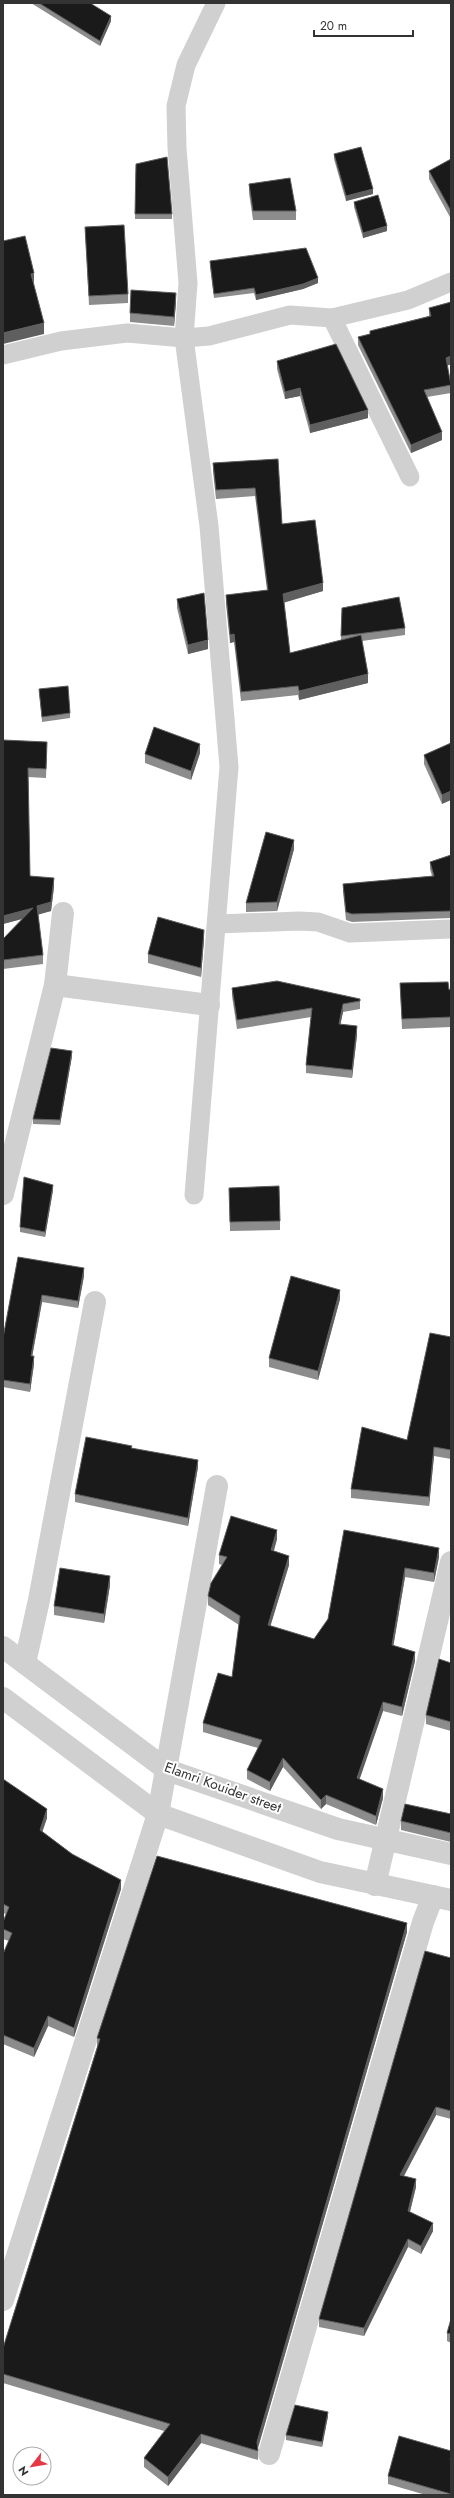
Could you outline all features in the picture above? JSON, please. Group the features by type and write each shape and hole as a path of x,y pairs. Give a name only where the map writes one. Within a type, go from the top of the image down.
{"street":[{"path":"3,1194 55,985 63,913"},
{"path":"55,985 209,1005"},
{"path":"25,1663 39,1600 96,1302"},
{"path":"3,2300 158,1814 217,1486"},
{"path":"375,1885 387,1840 451,1562"},
{"name":"Elamri Kouider street","path":"3,1647 167,1770 338,1829 451,1854"},
{"path":"3,1698 158,1814 320,1872 375,1885 442,1898 423,1922 269,2454"}],"lane":[{"path":"194,1195 209,1005 218,924 229,767 209,526 184,338 188,283 177,148 176,106 186,65 216,3"},
{"path":"3,355 60,341 126,333 184,338 209,336 290,315 332,318 408,300 451,282"},
{"path":"332,318 410,477"},
{"path":"218,924 299,921 318,922 350,933 451,929"}],"building":[{"path":"39,3 90,3 111,16 100,41"},
{"path":"361,147 373,189 346,196 334,154"},
{"path":"167,157 172,214 135,214 136,164"},
{"path":"451,159 451,211 429,171"},
{"path":"290,178 296,211 253,211 249,184"},
{"path":"378,195 387,226 363,233 354,202"},
{"path":"124,225 128,294 89,296 85,227"},
{"path":"25,236 34,273 31,274 44,323 3,333 3,241"},
{"path":"306,248 318,278 303,284 256,295 254,288 214,294 210,261"},
{"path":"131,290 176,293 174,317 130,313"},
{"path":"451,302 451,356 446,358 451,385 424,390 442,432 411,445 358,337 370,334 370,331 431,316 429,308"},
{"path":"336,344 368,410 310,425 300,388 285,392 277,361"},
{"path":"278,459 282,524 315,520 323,583 283,594 290,653 361,635 368,674 299,691 298,686 241,692 234,634 230,635 226,595 268,590 255,488 216,490 213,463"},
{"path":"204,593 208,640 188,645 177,599"},
{"path":"399,597 405,628 341,636 342,608"},
{"path":"68,686 70,713 42,717 39,689"},
{"path":"154,727 200,744 191,771 145,754"},
{"path":"3,740 47,742 46,769 28,768 30,876 54,878 51,902 37,906 43,955 3,960 3,939 33,908 3,916"},
{"path":"451,743 451,791 442,795 424,755"},
{"path":"266,832 294,840 277,902 246,903"},
{"path":"451,855 451,911 352,914 346,912 343,884 434,876 430,862"},
{"path":"158,917 204,930 201,968 148,954"},
{"path":"277,981 360,999 360,1001 343,1004 339,1024 357,1026 352,1070 306,1065 312,1008 237,1020 232,988"},
{"path":"448,982 449,990 451,989 451,1017 402,1019 400,983"},
{"path":"51,1048 72,1051 60,1120 33,1119"},
{"path":"24,1177 53,1185 45,1232 20,1227"},
{"path":"279,1186 280,1221 230,1222 229,1188"},
{"path":"18,1257 84,1268 78,1301 42,1295 31,1356 34,1356 30,1384 3,1380 3,1338"},
{"path":"291,1276 340,1290 318,1371 269,1358"},
{"path":"430,1333 451,1337 451,1450 434,1447 429,1497 351,1489 362,1427 407,1440"},
{"path":"86,1437 132,1446 131,1448 198,1460 188,1518 75,1494"},
{"path":"231,1516 277,1530 271,1550 289,1556 268,1625 314,1639 328,1619 344,1530 439,1548 434,1573 405,1568 392,1645 415,1652 402,1707 383,1702 357,1778 383,1789 376,1816 326,1795 321,1800 283,1758 270,1782 247,1770 262,1740 203,1723 218,1673 232,1677 240,1616 208,1596 211,1583 227,1557 219,1555"},
{"path":"60,1568 110,1576 104,1614 54,1606"},
{"path":"439,1659 451,1663 451,1722 426,1715"},
{"path":"3,1779 47,1809 40,1830 72,1854 121,1880 74,2028 48,2016 34,2048 3,2035 3,1954 12,1933 3,1929 3,1922 9,1907 3,1904"},
{"path":"405,1804 451,1814 451,1833 401,1821"},
{"path":"157,1856 407,1923 257,2442 258,2451 201,2434 168,2477 144,2458 170,2424 3,2374 3,2348 100,2039 97,2038"},
{"path":"425,1951 451,1958 451,2111 436,2107 400,2175 416,2179 408,2211 433,2223 421,2246 408,2239 364,2328 319,2319"},
{"path":"451,2319 451,2334 447,2333"},
{"path":"295,2405 328,2412 322,2442 286,2435"},
{"path":"399,2436 451,2451 451,2494 388,2476"}]}
